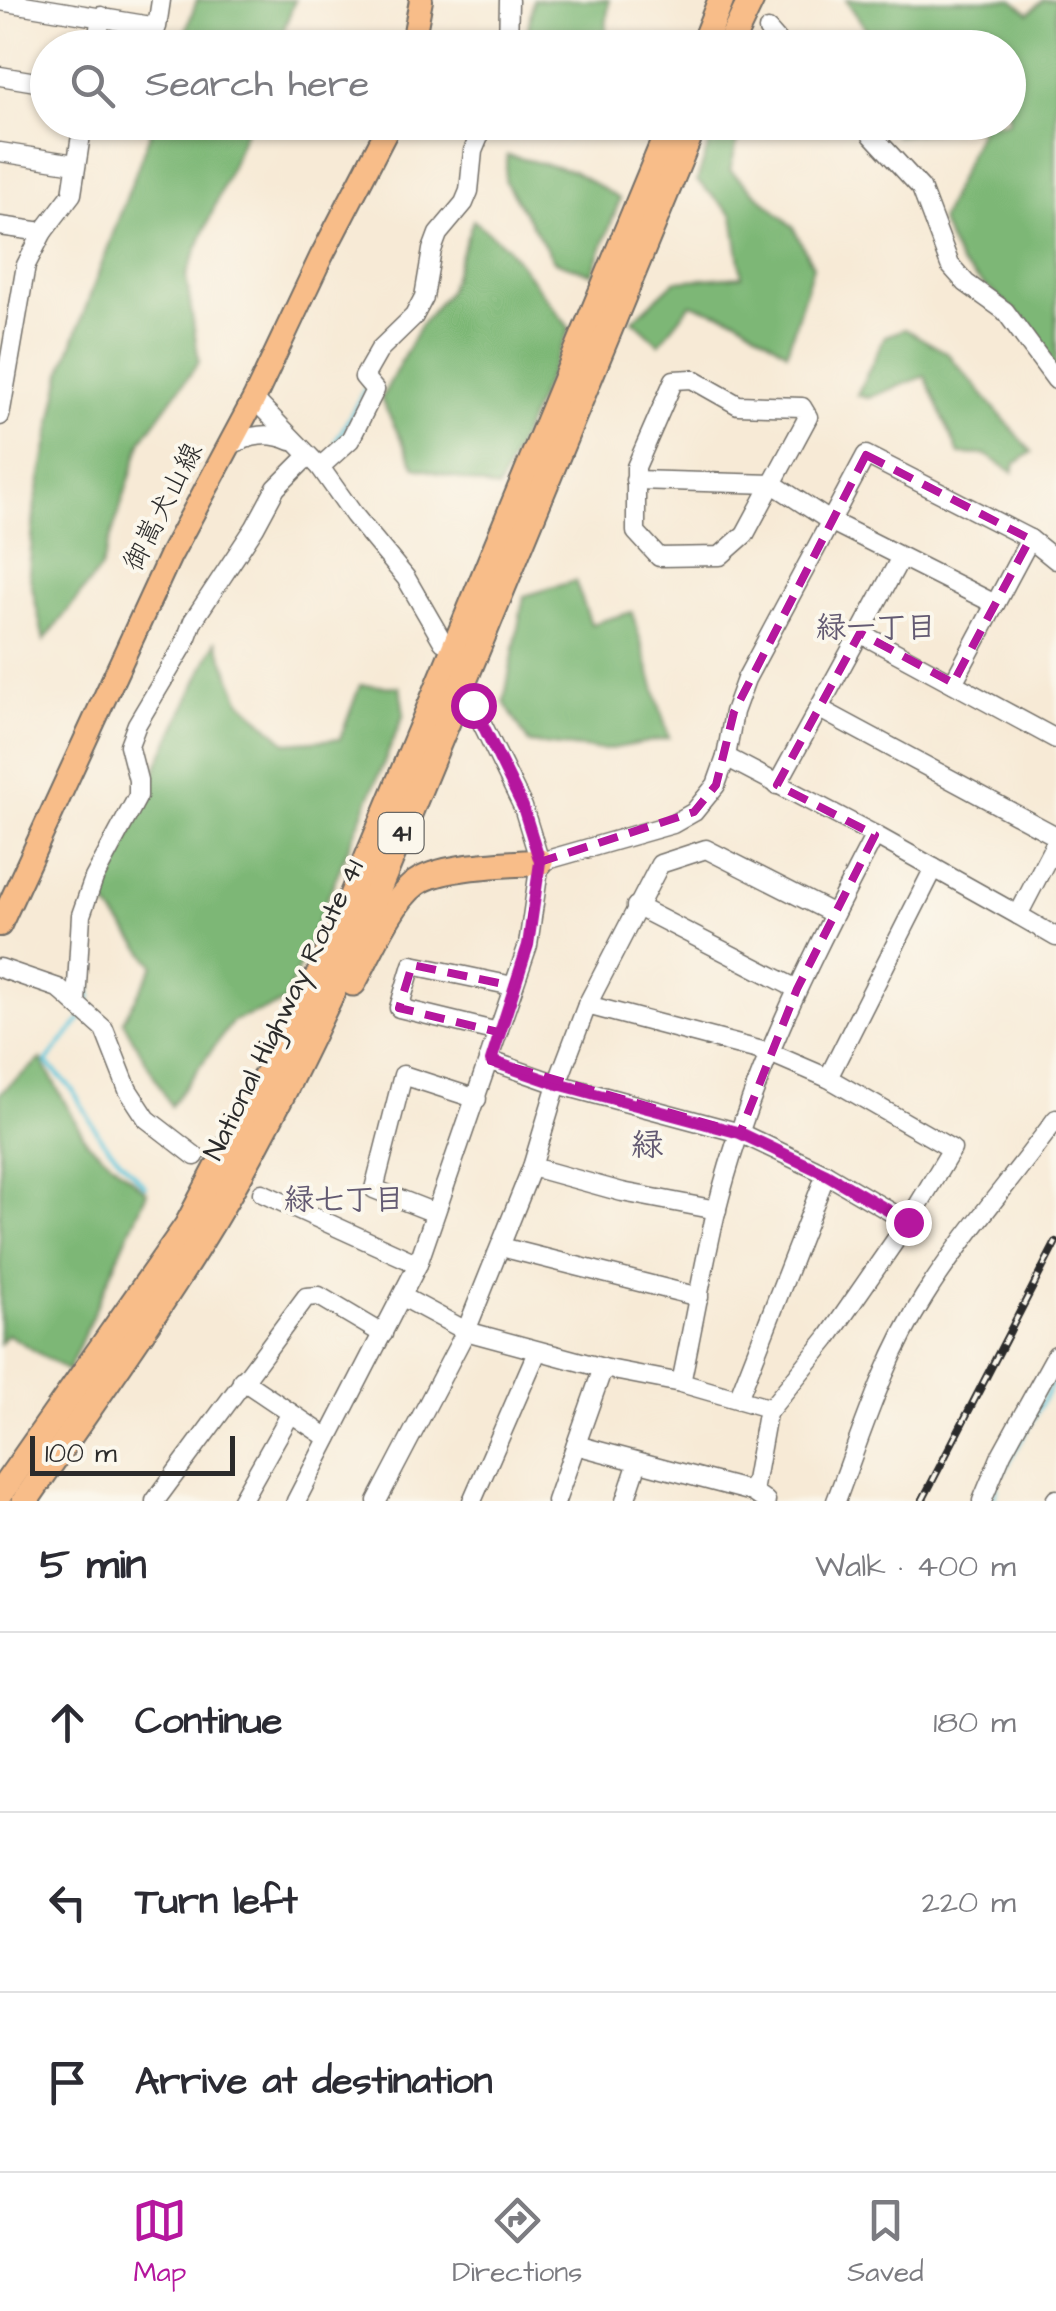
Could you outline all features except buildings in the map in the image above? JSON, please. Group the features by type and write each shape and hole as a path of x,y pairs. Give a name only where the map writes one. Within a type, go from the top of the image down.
{"highway":[{"path":"709,30 721,0"},
{"path":"735,30 748,0"},
{"name":"National Highway Route 41","path":"0,1493 187,1226 320,974 665,140"},
{"name":"National Highway Route 41","path":"24,1501 197,1247 269,1120 359,935 687,140"},
{"path":"269,1120 310,1062 406,893 417,882 437,873 540,862"}],"main road":[{"path":"416,30 422,0"},
{"name":"御嵩犬山線","path":"0,925 170,556 254,399 381,140"}],"street":[{"path":"0,1 157,27 161,0"},
{"path":"508,30 509,0"},
{"path":"99,30 101,16"},
{"path":"0,76 30,81"},
{"path":"0,416 9,300 44,232 72,194 80,140"},
{"path":"76,1003 81,915 94,878 138,796 129,745 136,724 184,646 193,622 256,527 276,488 308,456 350,440 375,390 364,377 380,349 414,316 424,297 438,234 470,190 478,140"},
{"path":"880,140 921,188 950,265 966,283 1005,312 1056,380"},
{"path":"0,152 75,164"},
{"path":"0,226 44,232"},
{"path":"692,379 738,406 802,408 808,418 745,534 720,556 658,557 636,532 635,480 636,467 674,380 692,379"},
{"path":"254,399 308,456 406,578 443,642"},
{"path":"229,446 247,437 276,435 308,456"},
{"path":"540,862 672,824 694,812 716,785 746,679 866,454 1030,539 1056,560"},
{"path":"635,480 773,484 830,521 995,604"},
{"path":"953,682 1030,539"},
{"path":"777,785 900,558"},
{"path":"860,633 1056,739"},
{"path":"296,1501 418,1264 528,945 540,862 523,807 473,705"},
{"path":"820,709 1056,839 1018,916"},
{"path":"726,757 875,834 1056,936"},
{"path":"682,1383 717,1210 740,1133 798,988 875,834"},
{"path":"376,1501 466,1331 532,1166 588,1005 660,864 706,848 834,914"},
{"path":"828,1078 934,868"},
{"path":"636,906 798,988"},
{"path":"498,1032 399,1008 412,965 513,986"},
{"path":"0,968 58,988 104,1029 128,1090 146,1119 194,1156"},
{"path":"588,1005 770,1053 828,1078 952,1149 908,1222 828,1339 767,1413"},
{"path":"491,1061 558,1084 740,1133 826,1174 908,1222"},
{"path":"435,1214 374,1190 403,1074 477,1099"},
{"path":"836,1501 887,1364 923,1298 985,1208 1056,1119"},
{"path":"532,1166 622,1192 717,1210"},
{"path":"738,1399 826,1174"},
{"path":"262,1193 418,1264"},
{"path":"501,1247 699,1297"},
{"path":"154,1501 306,1297 319,1296 383,1334"},
{"path":"403,1297 466,1331 768,1408 759,1497 576,1445"},
{"path":"472,1501 537,1352"},
{"path":"982,1501 1002,1454 1056,1355"},
{"path":"556,1501 602,1368"},
{"path":"242,1380 328,1438"},
{"path":"241,1501 291,1413"},
{"path":"625,1501 638,1462"}],"highlighted area":[{"path":"866,455 1030,539 953,683 860,633 777,785 875,835 797,989 740,1133 491,1061 498,1032 399,1008 412,965 513,986 528,945 540,862 694,812 716,785 734,712"}],"green space":[{"path":"197,0 295,0 284,30 186,30"},
{"path":"533,0 609,0 606,30 528,30"},
{"path":"846,0 1013,0 1029,13 1043,0 1056,0 1056,372 1018,314 960,264 940,221 975,140 1026,140 1026,30 867,30"},
{"path":"148,140 242,140 186,276 199,362 142,440 101,568 44,641 29,573 35,504 63,369"},
{"path":"710,140 738,140 730,170 793,227 813,266 787,352 738,319 691,304 659,344 633,320 675,281 742,276 733,215 697,181"},
{"path":"507,155 573,171 620,199 592,274 554,261 505,181"},
{"path":"473,220 507,247 570,329 498,489 415,467 381,399 420,326 448,292"},
{"path":"905,329 947,353 1032,452 1015,464 1013,472 986,455 959,454 925,376 868,398 857,395 885,336"},
{"path":"575,581 591,624 632,612 669,738 605,750 529,743 504,702 524,596"},
{"path":"216,641 240,700 286,743 340,739 360,685 400,687 404,714 284,1003 233,1021 171,1106 123,1021 154,965 103,901 157,766"},
{"path":"41,1059 87,1142 147,1192 68,1371 7,1334 0,1344 0,1093"}],"waterway":[{"path":"336,442 365,389"},
{"path":"98,894 105,875"},
{"path":"87,961 87,1006"},
{"path":"81,1019 46,1062 72,1089 102,1140 145,1186"},
{"path":"1003,1473 1056,1377"},
{"path":"993,1501 997,1487"}],"railway":[{"path":"922,1501 1056,1242"}],"district":[{"name":"緑一丁目","path":"876,628"},
{"name":"緑","path":"647,1145"},
{"name":"緑七丁目","path":"344,1200"}],"route":[{"path":"473,705 523,807 540,862 528,945 491,1061 558,1084 740,1133 826,1174 908,1222"}]}
